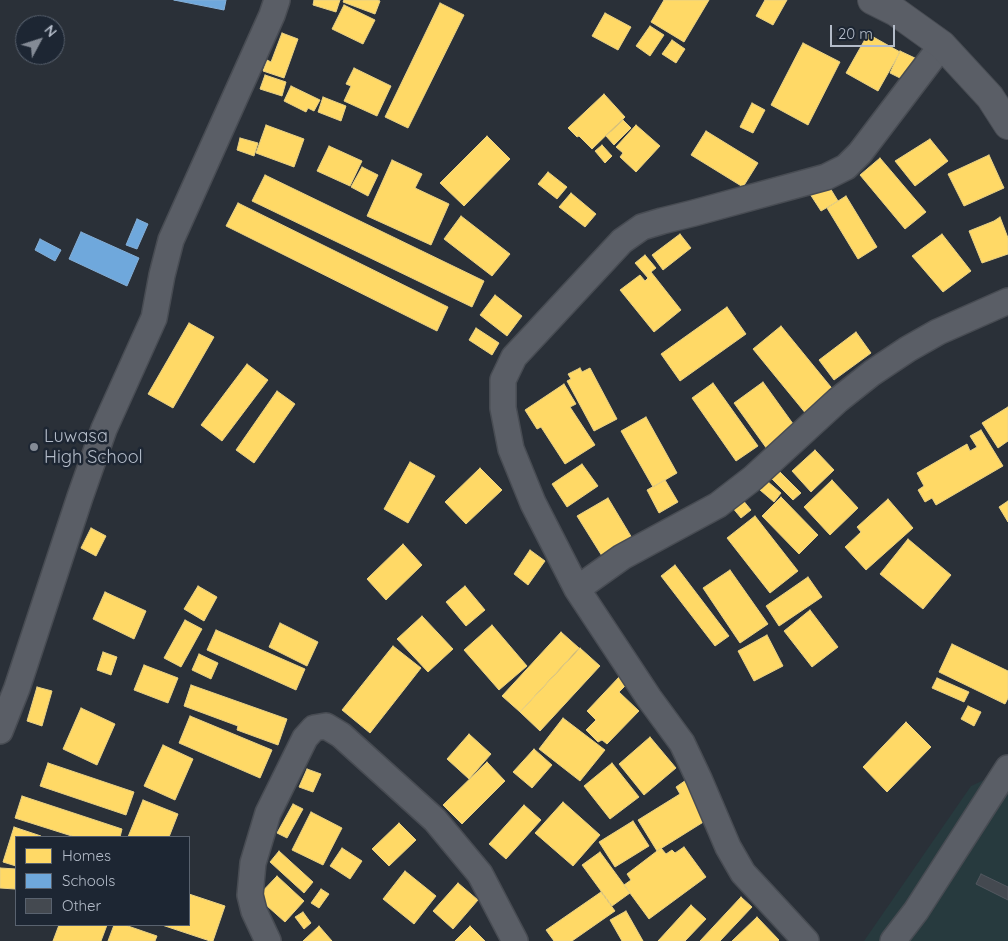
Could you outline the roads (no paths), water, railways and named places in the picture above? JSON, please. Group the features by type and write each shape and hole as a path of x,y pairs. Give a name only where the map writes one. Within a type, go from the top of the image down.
{"street":[{"path":"0,731 17,688 104,429 154,318 171,240 277,0"},
{"path":"872,0 896,12 942,45 990,96 1008,125"},
{"path":"806,941 744,873 728,847 682,743 649,698 577,589 533,503 510,449 503,408 503,380 514,357 622,241 642,228 662,220 826,177 846,167 860,153 942,45"},
{"path":"577,589 622,557 718,505 753,478 838,400 872,373 938,332 1008,301"},
{"path":"268,941 254,911 250,896 253,863 268,813 305,738 314,728 326,726 341,735 435,820 480,874 515,941"},
{"path":"893,941 916,911 1008,768"}],"place":[{"name":"Luwasa High School","path":"34,447"}]}
